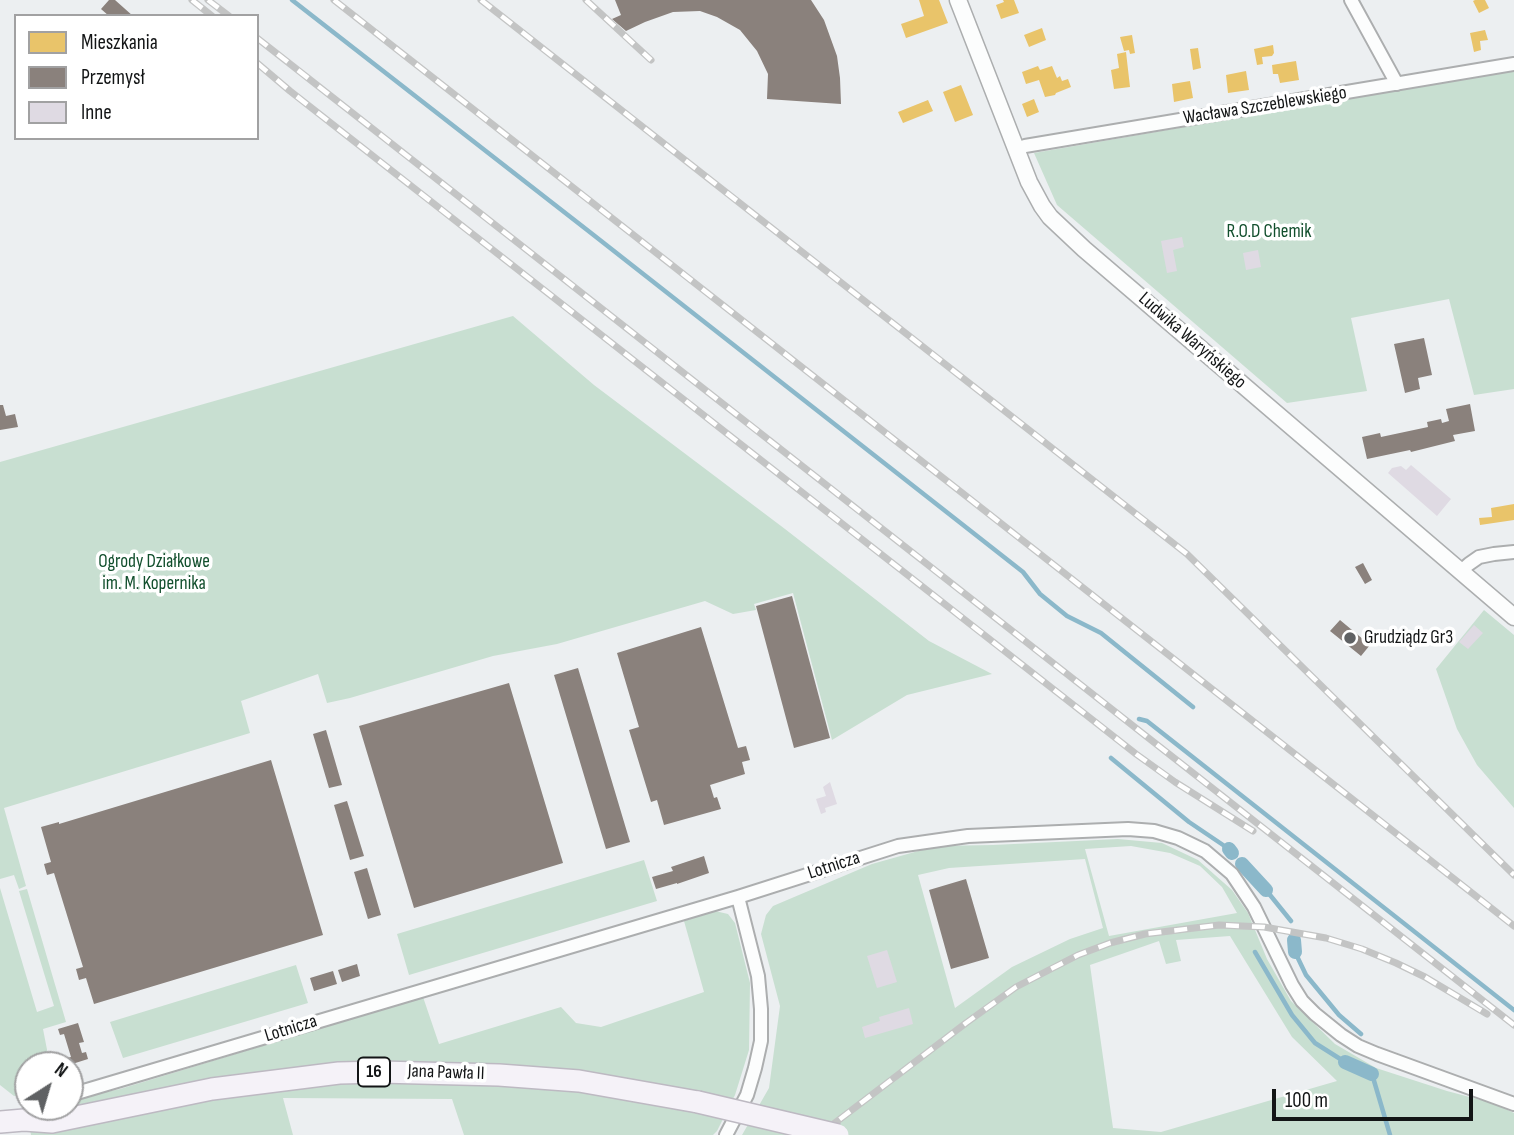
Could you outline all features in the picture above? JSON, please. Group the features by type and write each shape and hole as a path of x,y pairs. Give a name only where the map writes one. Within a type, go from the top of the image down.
{"main road":[{"name":"Jana Pawła II","path":"0,1121 52,1122 212,1090 327,1074 380,1072 499,1075 579,1081 698,1102 838,1135"},
{"name":"16","path":"0,1121 1,1135"},
{"name":"Jana Pawła II","path":"30,1135 52,1122"}],"street":[{"name":"Ludwika Waryńskiego","path":"958,0 1029,182 1050,217 1514,617"},
{"path":"1351,0 1397,85"},
{"name":"Wacława Szczeblewskiego","path":"1016,149 1514,64"},
{"path":"1461,571 1479,557 1514,552"},
{"name":"Lotnicza","path":"84,1091 738,897 898,846 968,836 1128,829 1154,831 1178,838 1205,851 1232,874 1254,907 1292,985 1302,1000 1328,1025 1358,1046 1377,1055 1514,1104"},
{"path":"726,1135 747,1095 761,1041 758,976 738,897"}],"green space":[{"name":"R.O.D Chemik","path":"1514,70 1514,389 1474,395 1449,299 1351,318 1367,391 1287,403 1057,205 1034,153"},
{"name":"Ogrody Działkowe im. M. Kopernika","path":"513,316 594,385 929,641 992,674 907,695 832,740 793,593 754,604 756,610 733,614 705,601 557,644 493,656 327,703 318,674 241,701 250,733 4,808 26,886 19,889 14,875 0,879 0,462"},
{"path":"1484,610 1514,635 1514,808 1477,765 1457,729 1436,669"},
{"path":"1118,839 1162,843 1198,860 1232,890 1248,913 1267,959 1291,1001 1335,1044 1376,1068 1496,1104 1514,1113 1514,1135 742,1135 769,1088 780,1006 761,934 766,915 773,906 872,864 936,846","holes":["1131,846 1170,853 1200,866 1222,887 1237,913 1109,936 1085,849","1085,859 1103,928 1070,939 1012,967 955,1008 918,875 949,868","1230,936 1292,1037 1337,1081 1161,1132 1113,1128 1090,965 1159,941 1166,964 1181,961 1176,940"]},
{"path":"644,860 657,901 409,975 397,934"},
{"path":"0,888 37,1012 54,1006 19,891 27,889 66,1022 43,1029 47,1051 14,1051 14,1096 0,1085"},
{"path":"715,911 728,914 735,923 750,983 749,1050 735,1095 713,1135 464,1135 452,1099 283,1098 293,1135 31,1135 29,1121 84,1121 84,1097 120,1089 423,997 439,1044 561,1007 576,1023 601,1027 704,992 684,921"},
{"path":"296,965 308,1003 123,1058 110,1022"}],"building: Mieszkania":[{"path":"919,0 939,0 948,23 906,38 901,24 924,16"},
{"path":"1003,0 1014,0 1019,13 1001,19 996,5 1004,2"},
{"path":"1485,0 1489,8 1479,13 1473,1"},
{"path":"1042,28 1046,40 1029,47 1024,35"},
{"path":"1485,30 1488,40 1480,41 1481,50 1474,52 1470,33"},
{"path":"1132,35 1135,53 1130,54 1129,50 1124,51 1120,37"},
{"path":"1273,45 1272,56 1262,57 1263,64 1257,65 1254,49"},
{"path":"1198,48 1201,68 1193,70 1190,49"},
{"path":"1126,52 1130,87 1114,89 1111,70 1119,68 1117,54"},
{"path":"1296,61 1299,80 1280,83 1278,74 1273,74 1272,65"},
{"path":"1038,66 1040,70 1052,66 1057,78 1060,76 1062,81 1068,79 1071,87 1045,97 1039,80 1026,84 1022,72"},
{"path":"1246,71 1249,90 1228,93 1226,75"},
{"path":"1190,81 1193,98 1174,102 1172,84"},
{"path":"961,85 973,115 955,122 943,92"},
{"path":"1034,99 1039,112 1027,117 1022,104"},
{"path":"928,100 933,111 903,123 898,112"},
{"path":"1514,504 1514,520 1480,525 1479,518 1492,517 1491,508"}],"building: Przemysł":[{"path":"109,0 115,0 131,14 107,14 101,9"},
{"path":"615,0 811,0 824,20 837,56 841,104 767,99 768,74 757,51 740,30 717,17 700,11 673,12 626,31 612,19 621,15"},
{"path":"1424,338 1432,375 1418,378 1420,389 1405,393 1394,344"},
{"path":"1470,404 1475,431 1453,435 1455,441 1367,459 1362,437 1380,433 1381,437 1428,427 1427,422 1441,419 1442,423 1449,421 1446,409"},
{"path":"0,405 3,405 6,416 15,414 18,427 0,430"},
{"path":"1363,563 1372,580 1365,584 1355,567"},
{"path":"792,596 830,738 794,748 756,606"},
{"name":"Grudziądz Gr3","path":"1340,620 1370,645 1361,656 1330,631"},
{"path":"701,627 738,748 746,746 750,760 742,762 745,774 710,785 721,809 664,825 657,800 651,802 629,730 639,727 617,653"},
{"path":"578,668 630,842 606,849 554,675"},
{"path":"509,683 563,863 414,908 359,726"},
{"path":"326,730 342,785 329,788 313,734"},
{"path":"271,760 323,935 94,1004 86,978 79,980 76,969 83,967 54,873 47,875 44,864 51,862 41,827 59,824"},
{"path":"347,801 364,856 350,860 334,805"},
{"path":"704,856 709,873 656,889 652,877 673,871 671,867"},
{"path":"367,868 381,915 368,919 354,872"},
{"path":"966,879 989,958 951,969 929,890"},
{"path":"357,964 360,976 342,982 338,970"},
{"path":"333,971 337,984 314,991 310,978"},
{"path":"78,1023 84,1042 79,1043 81,1051 69,1051 64,1034 60,1035 58,1029"}],"building: Inne":[{"path":"1182,237 1184,247 1173,250 1177,271 1167,273 1161,241"},
{"path":"1258,250 1261,267 1246,270 1243,253"},
{"path":"1411,465 1451,499 1437,516 1388,473 1392,468 1401,466 1406,470"},
{"path":"1474,625 1483,633 1468,649 1459,642"},
{"path":"830,782 837,804 825,808 826,812 821,814 816,799 826,796 823,787"},
{"path":"887,950 897,982 877,988 867,956"},
{"path":"909,1008 913,1024 865,1038 862,1027 880,1021 879,1017"}],"waterway":[{"path":"292,0 1023,572 1040,594 1067,616 1101,633 1193,707"},
{"path":"1139,719 1147,721 1514,1010"},
{"path":"1111,758 1189,822 1229,849"},
{"path":"1229,849 1232,853"},
{"path":"1242,864 1266,890"},
{"path":"1266,890 1291,921"},
{"path":"1294,940 1295,952"},
{"path":"1255,952 1292,1015 1315,1043 1345,1062"},
{"path":"1295,952 1306,975 1339,1015 1361,1034"},
{"path":"1345,1062 1372,1074"},
{"path":"1372,1074 1390,1135"}],"railway":[{"path":"192,0 210,14"},
{"path":"208,0 226,14"},
{"path":"334,0 1514,926"},
{"path":"481,0 1187,554 1514,875"},
{"path":"586,0 651,60"},
{"path":"259,40 1514,1025"},
{"path":"259,65 1136,754 1253,831"},
{"path":"819,1135 1016,987 1078,955 1145,934 1219,925 1264,927 1326,938 1396,963 1487,1014"}],"place":[{"name":"Grudziądz Gr3","path":"1350,638"}]}
